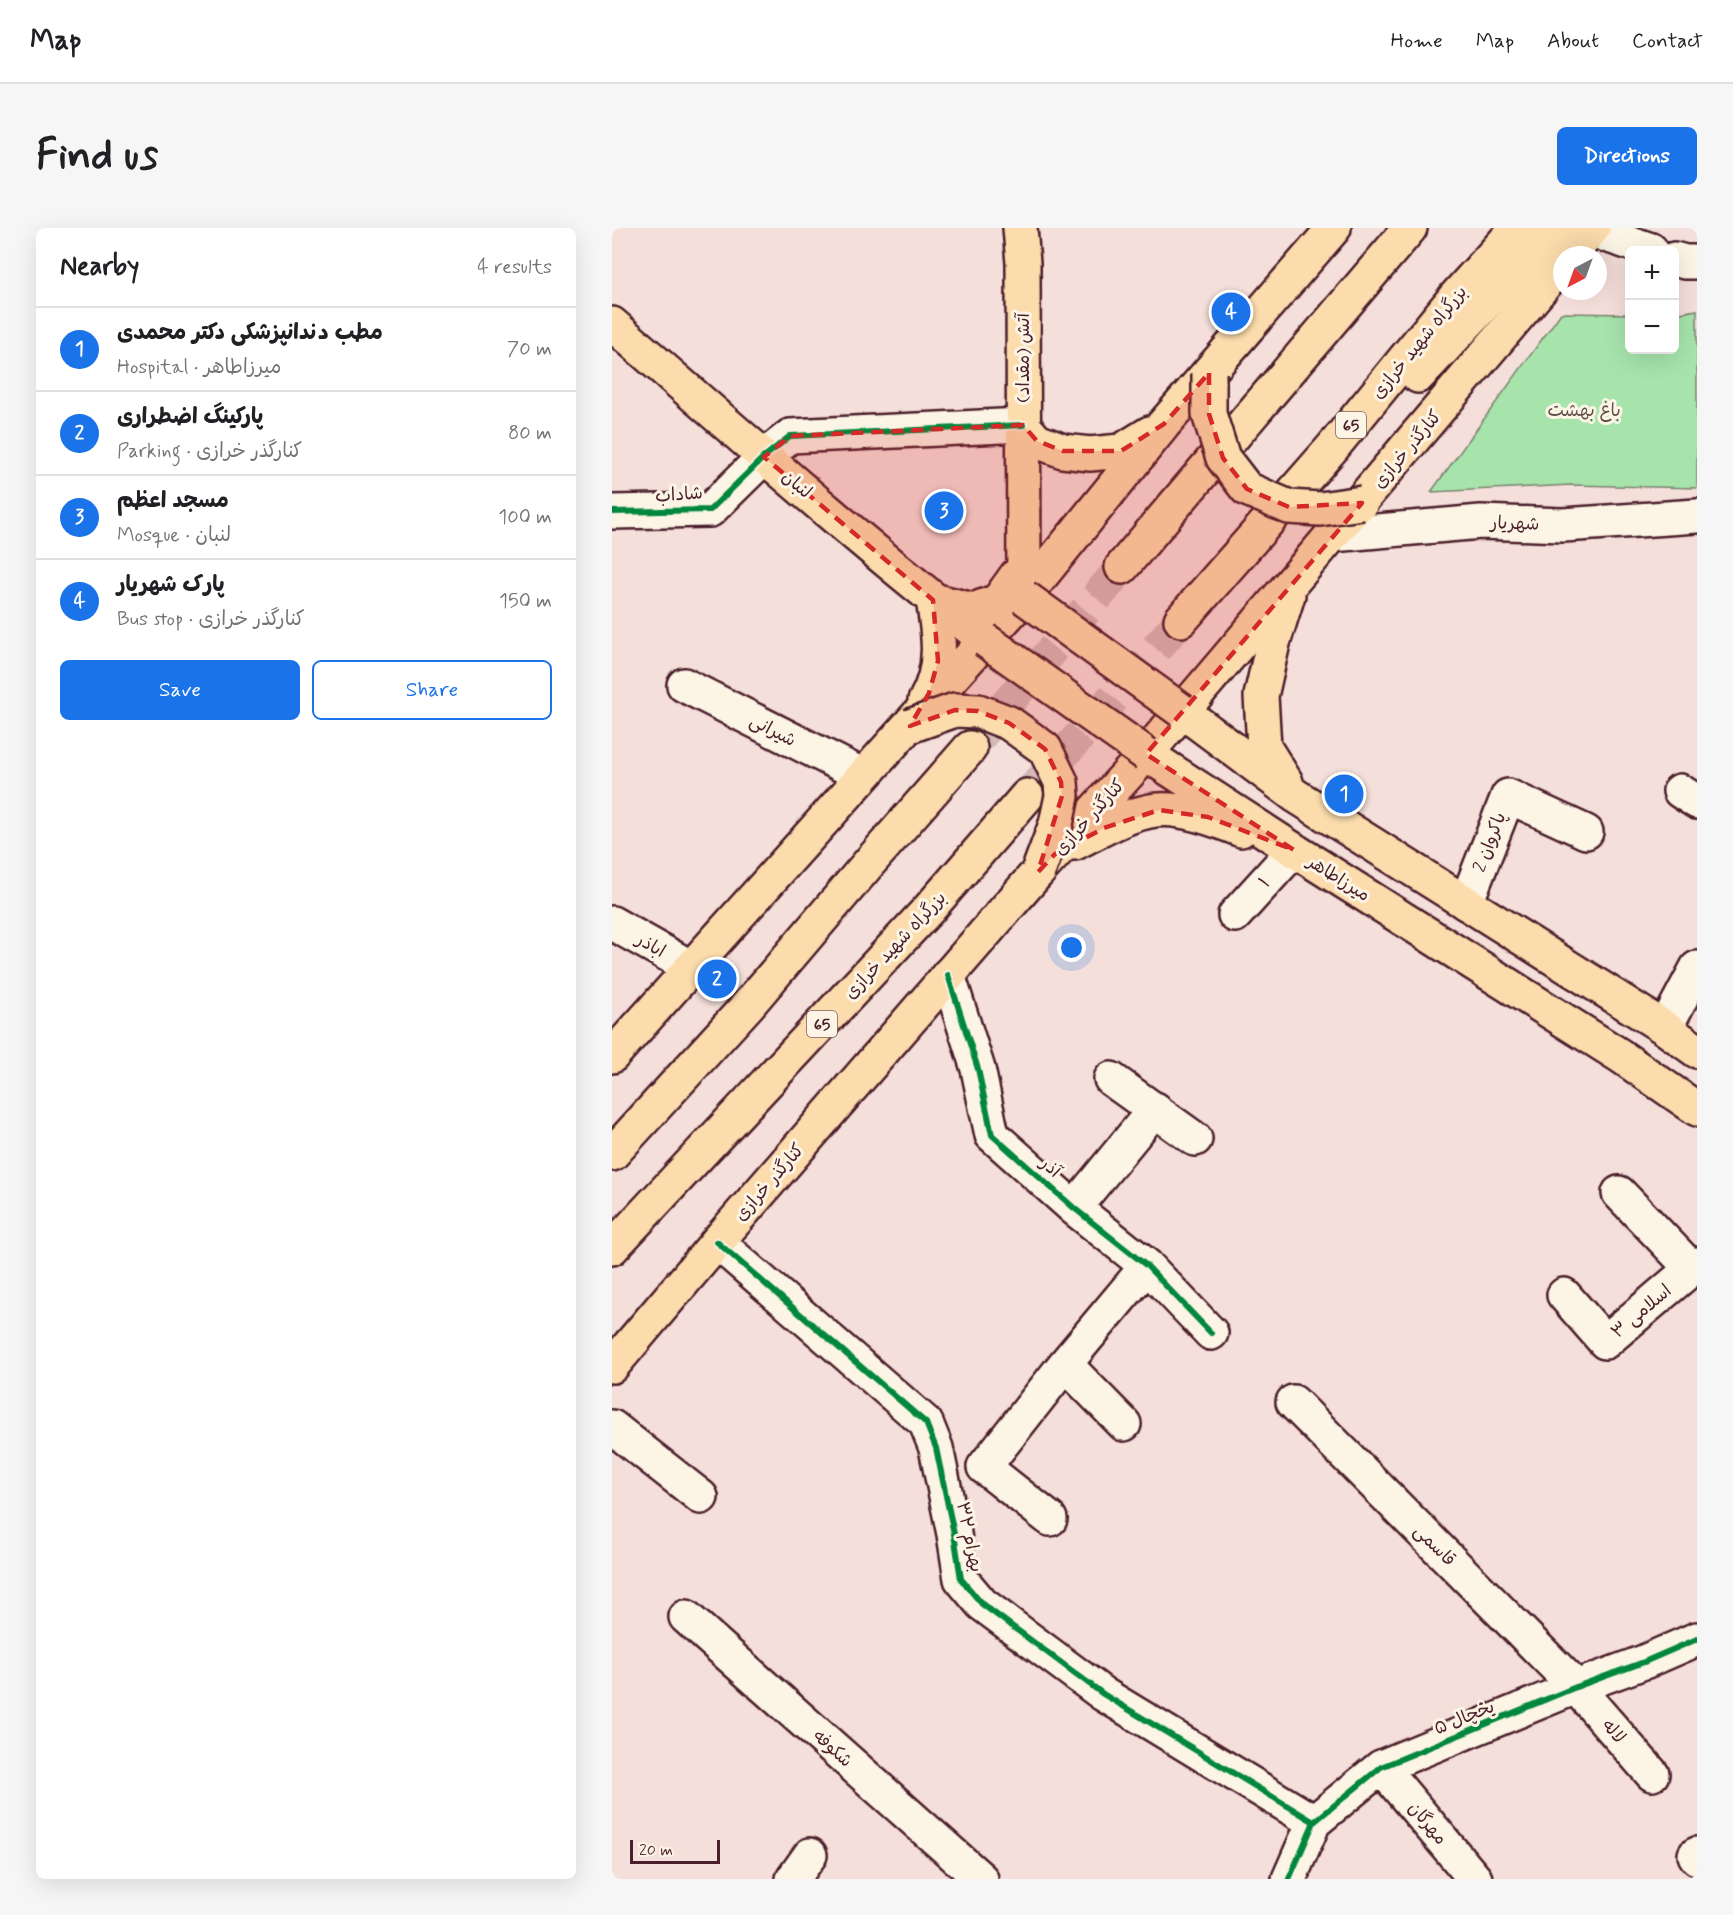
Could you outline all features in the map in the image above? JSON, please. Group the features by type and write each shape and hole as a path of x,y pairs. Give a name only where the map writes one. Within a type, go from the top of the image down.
{"main road":[{"name":"آتش (مقداد)","path":"1020,228 1023,263 1024,581"},
{"path":"612,1056 862,775 910,726 986,640 1024,581 1209,374 1334,228"},
{"path":"1122,567 1410,228"},
{"name":"بزرگراه شهید خرازی","path":"1181,620 1308,475 1456,296 1516,228"},
{"path":"1308,475 1384,413 1556,228"},
{"path":"1578,246 1592,229"},
{"name":"کنارگذر خرازی","path":"612,1366 948,975 1146,754 1553,275"},
{"name":"لنبان","path":"612,324 933,600 986,640"},
{"path":"1209,374 1209,414 1223,458 1247,489 1289,507 1320,509 1362,502"},
{"path":"1023,425 1037,441 1063,451 1090,454 1121,452 1164,424"},
{"path":"910,726 929,693 938,661 940,640 933,600 973,610 998,601 1024,581"},
{"path":"1024,581 1182,711 1296,796 1665,1028 1697,1051"},
{"path":"1293,582 1273,644 1261,696 1264,747 1296,796"},
{"name":"میرزاطاهر","path":"986,640 1146,754 1619,1055 1697,1109"},
{"path":"910,726 956,710 978,711 1009,723 1045,749 1061,782 1062,796 1046,863"},
{"path":"612,1154 749,1004 970,748"},
{"name":"بزرگراه شهید خرازی","path":"612,1248 928,909 1027,796"},
{"path":"1046,863 1114,823 1135,815 1159,810 1208,817 1294,850"}],"street":[{"path":"1592,229 1640,246"},
{"path":"1679,260 1697,262"},
{"name":"شاداب","path":"612,512 710,510 764,457 790,436 1023,425"},
{"name":"شهریار","path":"1332,535 1481,522 1563,525 1697,516"},
{"name":"شیرانی","path":"684,685 862,775"},
{"name":"پاکروان 2","path":"1466,903 1508,796 1586,832"},
{"name":"۱","path":"1235,915 1294,850"},
{"name":"اباذر","path":"612,923 690,967"},
{"path":"1665,1028 1697,968"},
{"name":"آذر","path":"948,975 978,1070 992,1135 1074,1208 1147,1266 1211,1333"},
{"path":"1111,1079 1195,1139"},
{"path":"1074,1208 1155,1109"},
{"path":"1619,1193 1694,1267"},
{"name":"بهرام ۳۲","path":"717,1242 926,1423 936,1448 961,1579 982,1604 1104,1694 1314,1822"},
{"path":"1050,1519 984,1467 1065,1364 1147,1266"},
{"name":"اسلامی ۳","path":"1564,1294 1605,1342 1694,1267"},
{"path":"1065,1364 1124,1424"},
{"name":"قاسمی","path":"1293,1402 1576,1687"},
{"path":"612,1427 701,1497"},
{"name":"شکوفه","path":"686,1617 981,1879"},
{"name":"یخچال ۵","path":"1289,1879 1314,1822 1381,1767 1697,1639"},
{"name":"لاله","path":"1576,1687 1652,1774"},
{"name":"مهرگان","path":"1381,1767 1475,1879"}],"highlighted area":[{"path":"1209,373 1209,414 1223,458 1247,489 1289,507 1362,503 1146,754 1294,850 1208,817 1159,810 1104,828 1055,854 1038,872 1062,796 1061,782 1045,749 1009,723 978,711 955,710 910,726 929,693 938,661 933,600 764,457 790,436 1023,425 1037,441 1063,451 1121,451 1164,424"}],"green space":[{"name":"باغ بهشت","path":"1697,310 1697,488 1572,485 1431,492 1561,313 1625,314 1625,354 1679,354 1679,313"}],"tunnel":[{"path":"970,748 1122,567"},
{"path":"1027,796 1181,620"}],"cycle path":[{"path":"612,512 710,510 764,457 790,436 1023,425"},
{"path":"948,975 978,1069 992,1135 1074,1208 1147,1266 1211,1333"},
{"path":"717,1242 926,1423 936,1448 961,1579 982,1604 1103,1694 1314,1822"},
{"path":"1289,1879 1314,1822 1381,1767 1697,1639"}],"place":[{"name":"پارک شهریار","path":"1231,312"},
{"name":"مسجد اعظم","path":"944,511"},
{"name":"مطب دندانپزشکی دکتر محمدی","path":"1344,794"},
{"name":"پارکینگ اضطراری","path":"717,979"}]}
